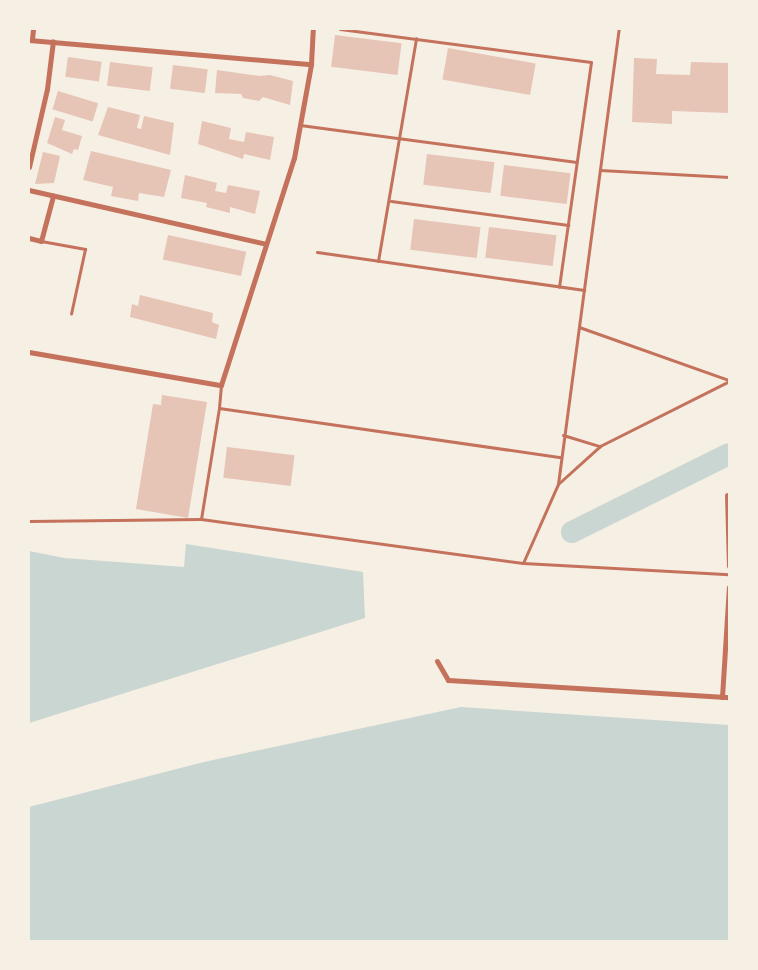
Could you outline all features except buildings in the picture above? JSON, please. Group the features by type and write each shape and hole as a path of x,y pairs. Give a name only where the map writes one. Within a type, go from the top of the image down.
{"street":[{"path":"33,29 31,40 312,64"},
{"path":"29,352 220,385 294,158 312,64 313,29"},
{"path":"29,167 31,139 47,90 53,41"},
{"path":"29,190 266,244"},
{"path":"29,238 41,241 53,196"},
{"path":"728,494 729,566"},
{"path":"722,697 729,587"},
{"path":"437,661 448,680 729,698"}],"lane":[{"path":"340,29 591,62 559,287"},
{"path":"523,563 558,484 563,435 619,29"},
{"path":"378,261 391,201 416,38"},
{"path":"300,125 577,162"},
{"path":"600,170 729,177"},
{"path":"391,201 568,225"},
{"path":"41,241 85,249 71,314"},
{"path":"317,252 584,290"},
{"path":"579,327 729,381"},
{"path":"558,484 600,446 729,381"},
{"path":"201,519 219,408 220,385"},
{"path":"219,408 561,457"},
{"path":"728,494 729,418"},
{"path":"563,435 600,446"},
{"path":"29,521 201,519 523,563 729,574"}],"shaded area":[{"path":"186,544 363,572 365,618 29,723 29,551 64,558 184,567"},
{"path":"461,707 729,725 729,941 29,941 29,807 204,762"}],"waterway":[{"path":"572,532 729,454"}]}
